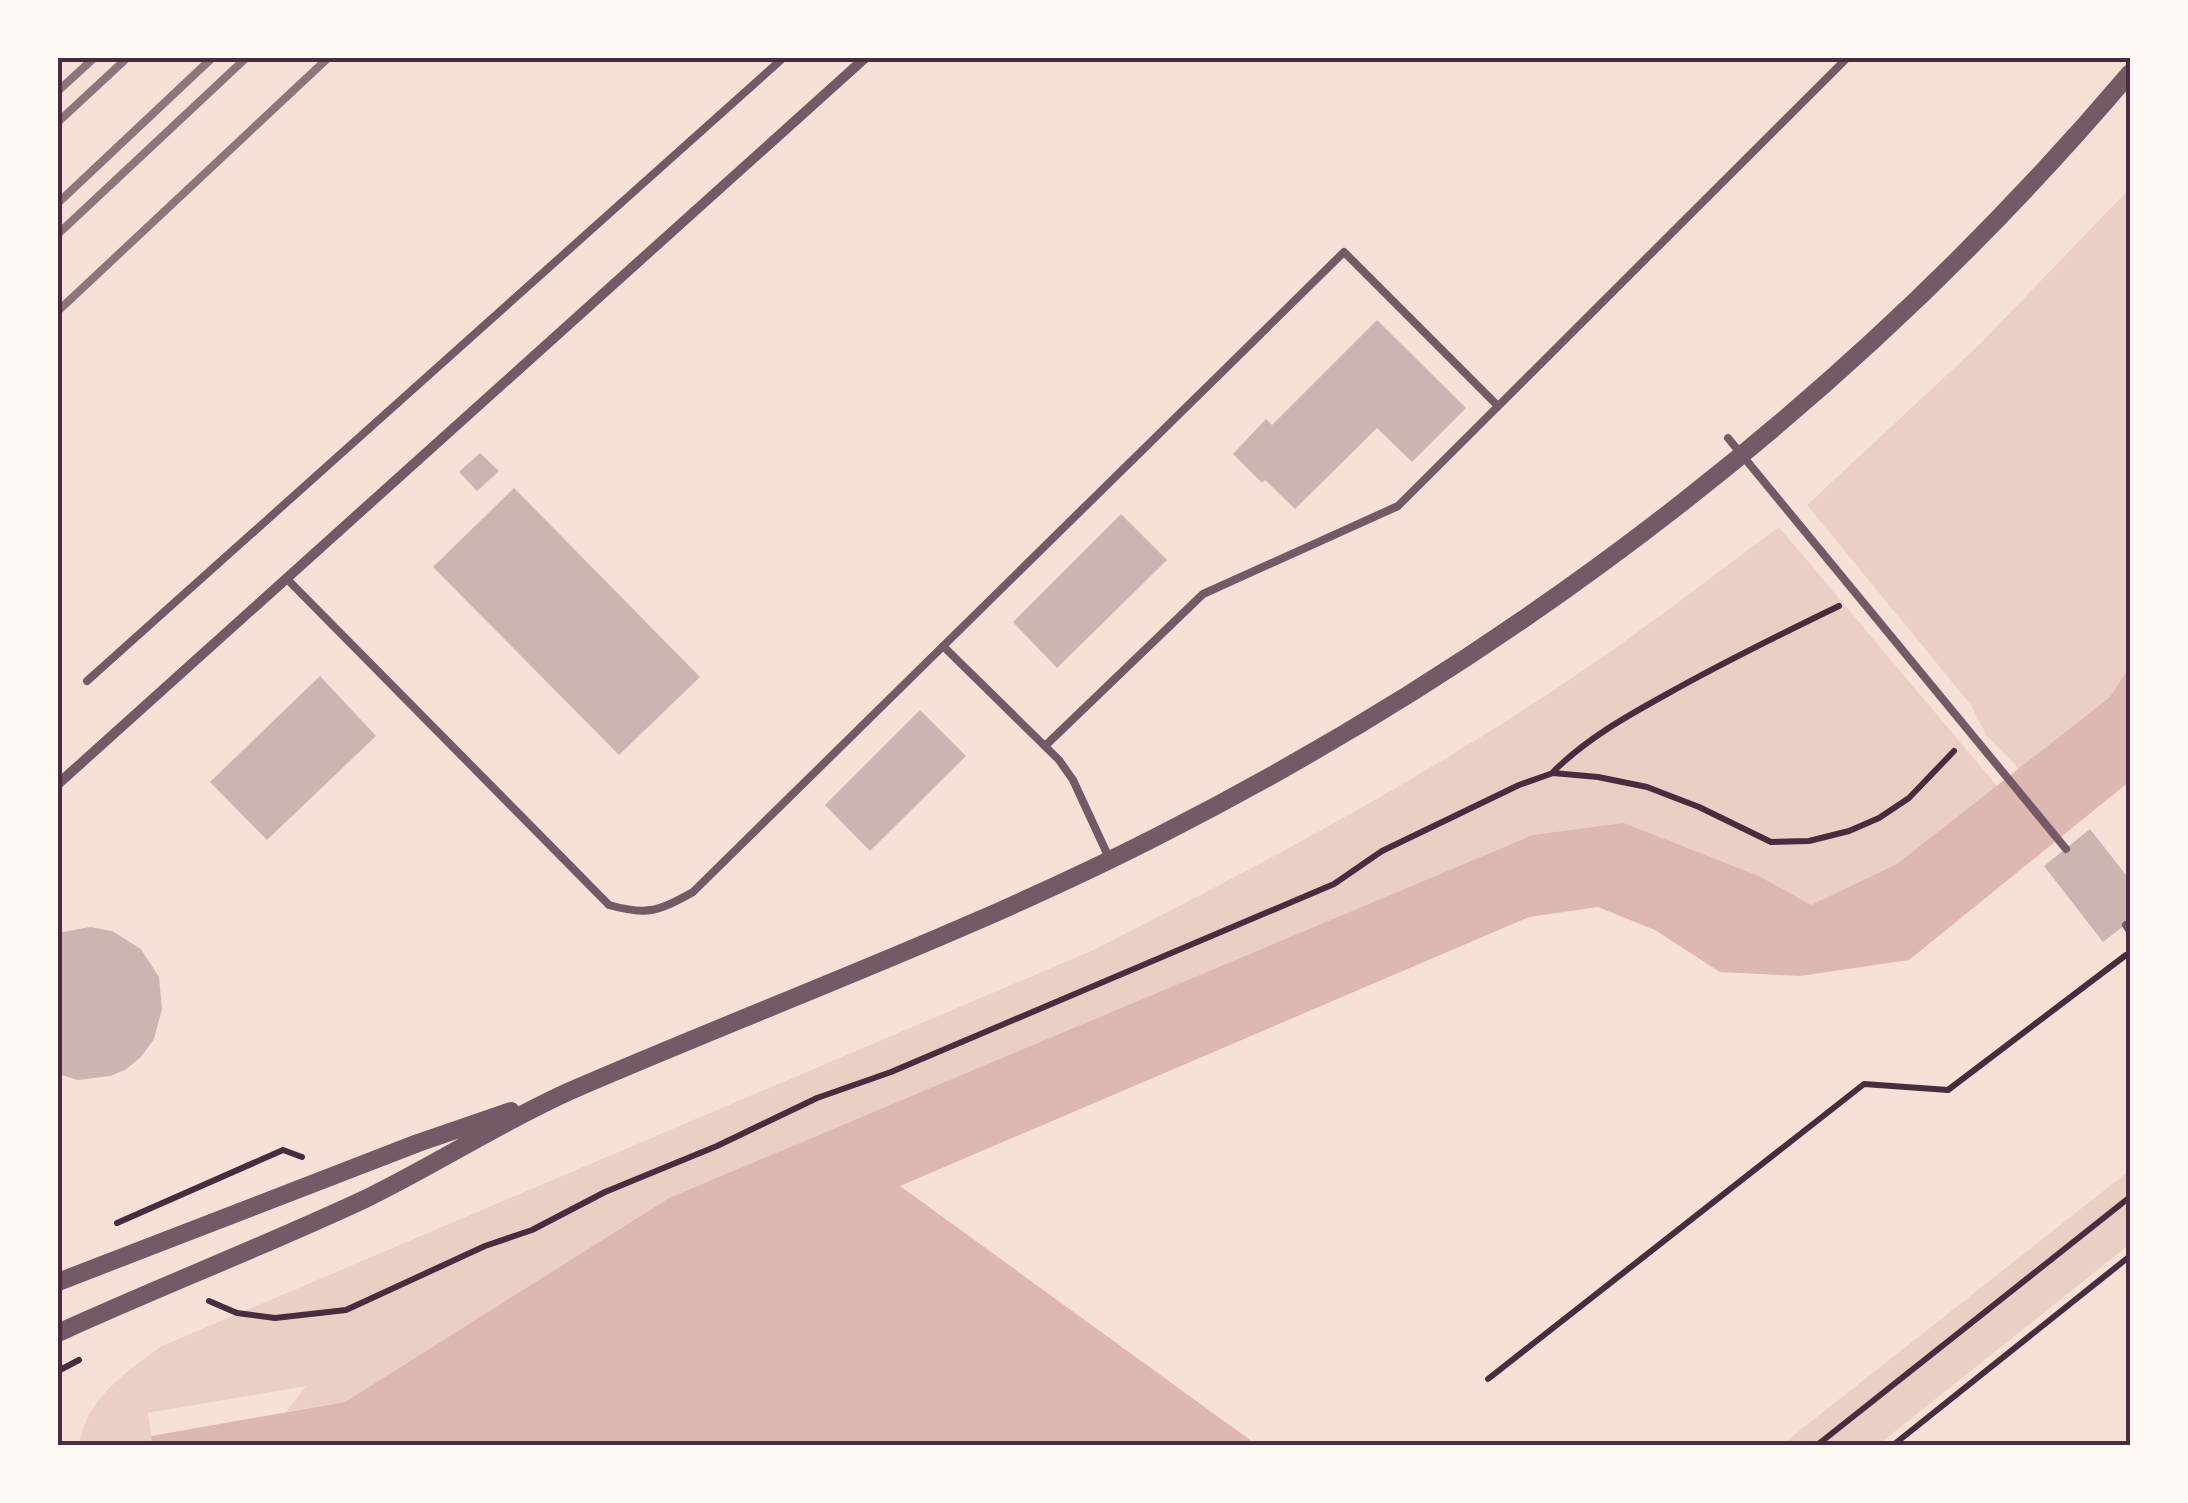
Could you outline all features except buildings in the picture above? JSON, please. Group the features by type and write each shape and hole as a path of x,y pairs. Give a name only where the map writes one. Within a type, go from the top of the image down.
{"street":[{"path":"58,784 865,58"},
{"path":"58,1282 418,1143 564,1094 1110,860 1264,780 1391,704 1623,550 1742,456 1956,261 2058,156 2130,73"},
{"path":"58,1332 358,1202 564,1094"}],"lane":[{"path":"88,681 784,58"},
{"path":"1046,746 1202,594 1398,506 1847,58"},
{"path":"286,578 609,905 634,912 663,909 694,892 1344,252 1498,406"},
{"path":"1728,438 2066,849"},
{"path":"944,646 1046,746 1073,780 1110,860"}],"path":[{"path":"1552,774 1574,751 1634,712 1732,658 1860,596"},
{"path":"208,1300 238,1314 275,1318 346,1310 486,1246 532,1230 606,1192 717,1146 817,1098 890,1072 1334,884 1382,851 1518,785 1552,774 1598,777 1647,787 1771,842 1809,841 1879,818 1908,798 1972,734"},
{"path":"1488,1379 1864,1084 1948,1090 2130,952"},
{"path":"1816,1446 2130,1197"},
{"path":"1892,1446 2130,1256"}],"shaded area":[{"path":"2130,188 2130,666 2111,697 2019,769 1986,735 1971,705 1807,505 1979,345"},
{"path":"1779,527 1997,786 1897,864 1811,906 1759,876 1624,823 669,1198 345,1402 286,1412 306,1386 148,1413 153,1445 79,1446 83,1429 99,1400 122,1376 162,1346 1091,951 1274,856 1512,718 1622,643"},
{"path":"2130,666 2130,781 1909,960 1800,976 1720,972 1655,930 1598,907 1529,917 900,1186 1257,1445 153,1446 151,1436 345,1402 669,1198 1533,835 1624,823 1759,876 1811,905 1897,864 2110,697"},
{"path":"2130,1170 2130,1244 1878,1445 1780,1446"}],"railway":[{"path":"58,91 94,58"},
{"path":"58,122 127,58"},
{"path":"58,203 212,58"},
{"path":"58,234 246,58"},
{"path":"58,311 328,58"}]}
